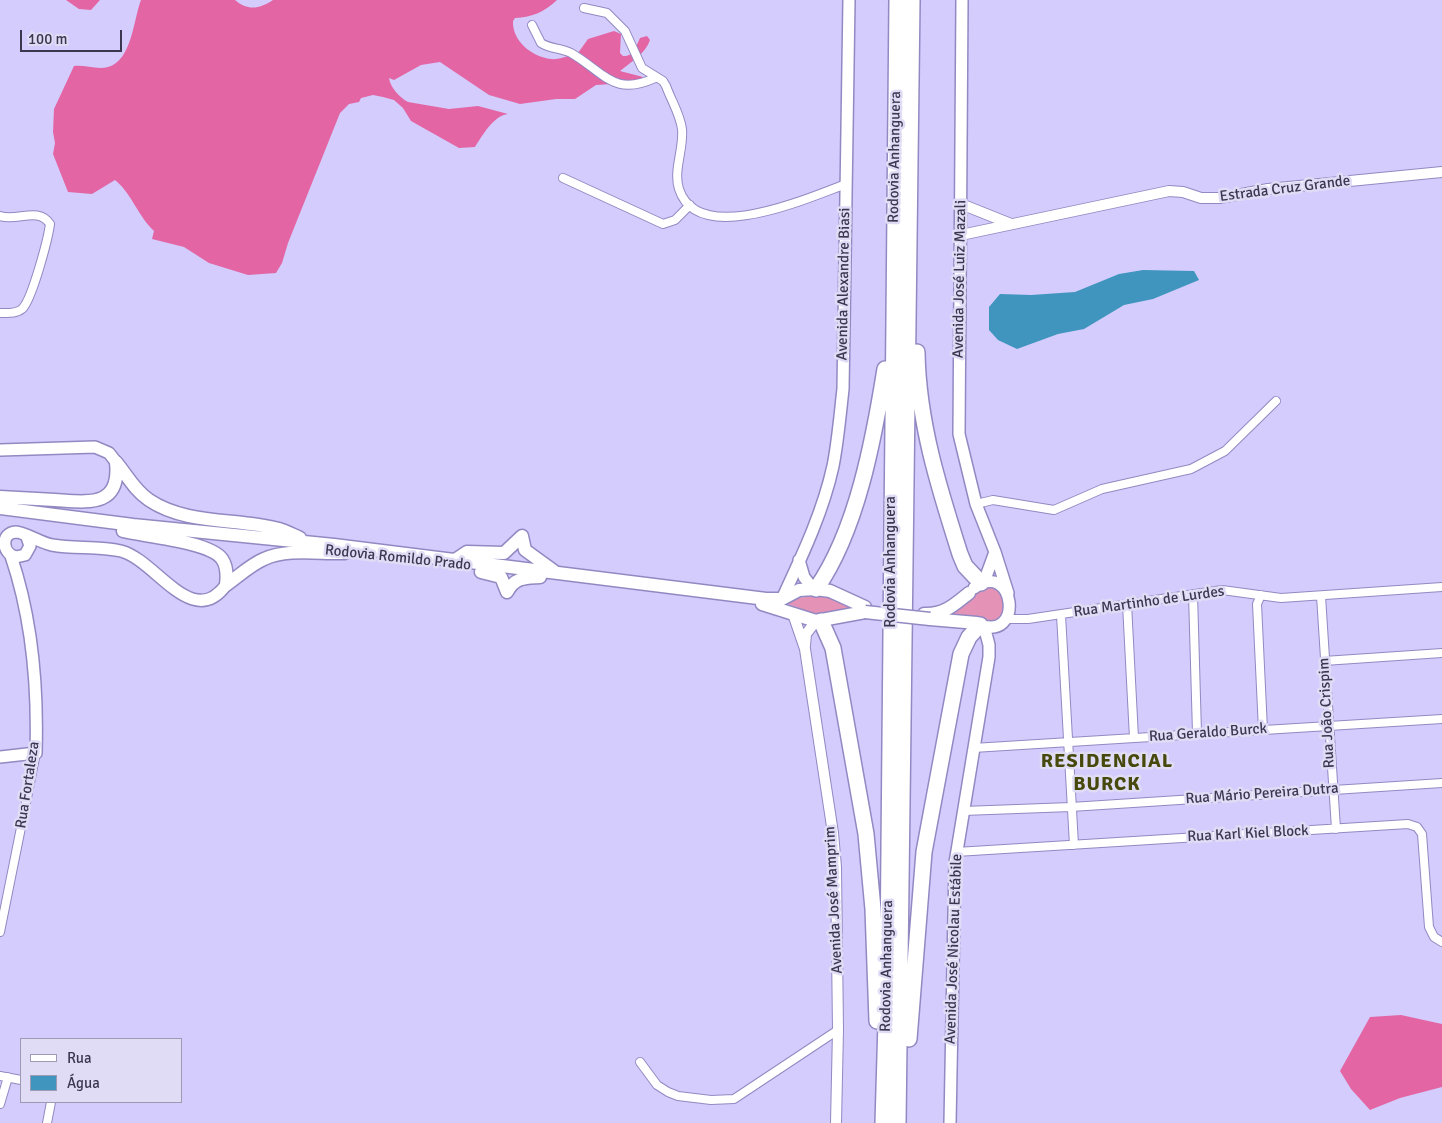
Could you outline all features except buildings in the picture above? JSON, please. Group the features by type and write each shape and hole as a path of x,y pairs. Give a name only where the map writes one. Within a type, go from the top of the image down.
{"highway":[{"name":"Rodovia Anhanguera","path":"882,1123 888,955 897,0"},
{"name":"Rodovia Anhanguera","path":"899,1123 912,0"},
{"path":"910,119 919,210 917,368 924,420 930,457 960,554 965,566 978,586"},
{"path":"815,589 837,557 849,523 874,429 893,321"},
{"path":"818,621 834,648 866,834 873,909 882,1123"},
{"path":"899,1123 924,852 961,654 969,637 980,625"}],"main road":[{"name":"Avenida Alexandre Biasi","path":"782,599 809,542 833,467 839,428 843,389 849,0"},
{"name":"Avenida José Luiz Mazali","path":"962,0 959,434 976,504 995,552 1008,593"},
{"path":"0,450 95,447 109,453 141,493 161,507 234,523 278,529 315,544"},
{"path":"0,497 92,503 108,495 113,488 116,480 116,462"},
{"name":"Rodovia Romildo Prado","path":"0,508 766,599 782,599"},
{"name":"Rodovia Romildo Prado","path":"0,514 348,553 455,562"},
{"path":"104,526 212,551 223,559 227,574 226,585"},
{"path":"51,545 26,554 6,555 2,543 14,532 51,545 121,551 139,559 181,594 196,601 215,597 226,585 249,567 266,558 284,553 348,553"},
{"path":"455,562 467,552 504,553 522,536 525,550 553,573"},
{"path":"26,554 30,546 27,537"},
{"path":"927,616 948,610 978,586 995,552"},
{"name":"Rua Fortaleza","path":"18,578 26,554"},
{"name":"Rua Fortaleza","path":"6,555 18,578 35,683 36,753"},
{"path":"799,560 804,577 815,589"},
{"path":"455,562 501,577 507,592 512,583 519,579 553,573"},
{"name":"Rodovia Romildo Prado","path":"553,573 766,604 818,621"},
{"path":"978,586 997,584 1008,593"},
{"path":"782,599 799,590 815,589 830,591 865,610"},
{"name":"Avenida José Nicolau Estábile","path":"989,657 1003,621 1010,611 1011,602 1008,593"},
{"path":"818,621 865,610 927,616 980,625 1003,621"},
{"name":"Avenida José Nicolau Estábile","path":"950,1123 956,852 989,657 989,645 980,625"},
{"path":"0,757 36,753"}],"street":[{"path":"584,8 607,13 625,31 642,68 655,78 663,81 678,114 682,129 682,146 677,179 682,196 700,212 714,216 734,217 758,214 786,207 846,184"},
{"path":"532,26 540,43 568,51 616,83 639,85 655,78"},
{"name":"Estrada Cruz Grande","path":"961,235 1169,191 1183,192 1201,198 1220,198 1268,189 1442,172"},
{"path":"563,178 663,224 676,220 690,205"},
{"path":"961,204 1012,225"},
{"path":"0,216 39,214 46,217 50,224 35,280 24,308 17,312 0,313"},
{"path":"976,504 993,500 1054,510 1102,489 1191,469 1224,451 1276,401"},
{"name":"Rua Martinho de Lurdes","path":"1003,621 1061,615 1193,594 1235,590 1281,598 1442,587"},
{"path":"1193,594 1197,733"},
{"path":"1261,596 1256,604 1263,730"},
{"name":"Rua João Crispim","path":"1321,596 1336,829"},
{"path":"1127,604 1134,738"},
{"name":"Avenida José Mamprim","path":"793,614 805,649 834,841 838,913 836,1123"},
{"path":"1061,615 1066,741 1074,845"},
{"name":"Avenida José Mamprim","path":"805,649 806,634 818,621"},
{"path":"1324,661 1442,653"},
{"name":"Rua Geraldo Burck","path":"973,748 1442,719"},
{"name":"Rua Fortaleza","path":"0,932 36,753"},
{"name":"Rua Mário Pereira Dutra","path":"963,811 1071,807 1442,783"},
{"name":"Rua Karl Kiel Block","path":"956,852 1336,829 1401,823 1413,825 1420,830 1431,934 1442,942"},
{"path":"640,1062 657,1085 678,1096 711,1100 734,1099 838,1030"},
{"path":"0,1104 4,1077 20,1080"},
{"path":"47,1123 52,1103"}],"shaded area":[{"path":"66,0 100,0 91,10 79,9"},
{"path":"141,0 235,0 244,6 254,8 273,0 557,0 538,13 515,18 513,21 516,35 520,41 537,55 554,59 578,53 588,39 614,31 621,34 620,53 623,56 632,53 640,38 647,36 650,40 641,53 620,71 643,77 635,89 611,84 596,85 575,99 556,99 520,104 489,95 440,62 421,65 394,80 389,78 396,92 408,102 449,109 478,106 508,114 493,122 475,147 459,148 411,121 403,108 394,100 373,95 361,98 359,102 349,104 340,113 288,243 282,263 276,273 248,275 209,263 184,247 152,239 154,231 115,180 92,194 68,192 53,154 55,143 53,132 54,109 74,66 104,68 116,63 127,48 131,38"},
{"path":"984,587 998,590 1006,601 1001,617 991,623 945,616"},
{"path":"817,596 828,597 860,610 818,615 777,600"},
{"path":"1401,1015 1442,1024 1442,1087 1400,1098 1370,1110 1351,1089 1340,1071 1370,1017"}],"water":[{"path":"1143,270 1194,271 1199,280 1153,299 1124,305 1084,329 1058,334 1017,349 998,340 989,330 989,307 1000,294 1031,295 1075,292 1119,274"}],"district":[{"name":"RESIDENCIAL BURCK","path":"1107,774"}]}
